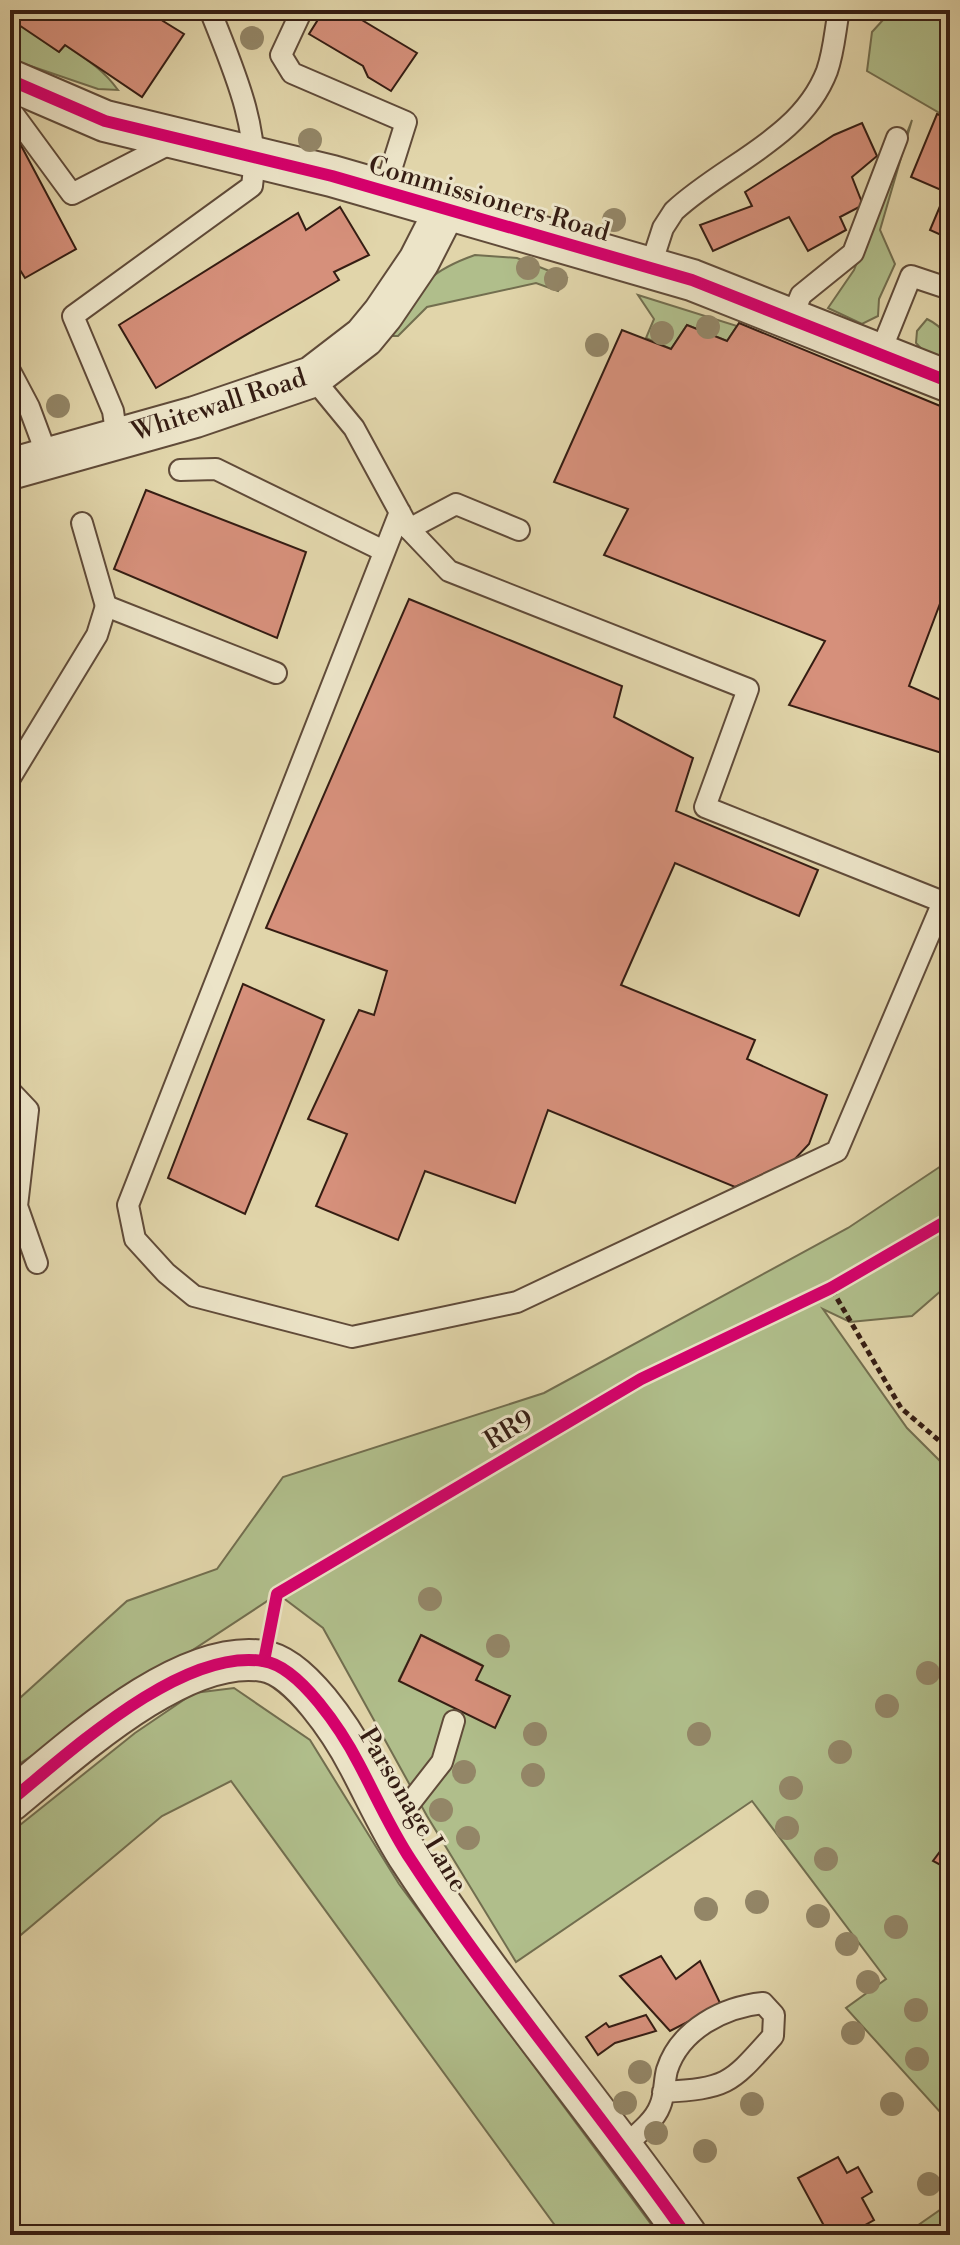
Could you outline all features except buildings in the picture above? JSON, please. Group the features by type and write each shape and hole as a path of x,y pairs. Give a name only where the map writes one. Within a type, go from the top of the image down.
{"street":[{"name":"Commissioners Road","path":"10,80 105,121 384,192 650,268 792,317 950,382"},
{"name":"Whitewall Road","path":"10,469 117,439 312,377 364,337 383,314 419,261 445,210"},
{"name":"Parsonage Lane","path":"10,1801 159,1686 211,1664 264,1661 295,1678 343,1733 409,1858 500,1986 686,2235"}],"lane":[{"path":"117,439 113,411 73,316 252,186 256,158 234,73 210,10"},
{"path":"302,10 281,55 292,73 406,122 384,192"},
{"path":"650,268 666,222 676,209 784,129 806,108 828,69 839,10"},
{"path":"10,115 14,115 72,194 180,138"},
{"path":"792,317 801,295 853,253 897,138"},
{"path":"880,353 911,276 950,289"},
{"path":"10,371 29,407 48,458"},
{"path":"312,377 354,428 404,521 449,571 748,689 705,807 946,903 837,1151 517,1302 352,1337 194,1296 166,1273 135,1239 128,1205 384,551 404,521 456,504 519,530"},
{"path":"180,470 216,469 384,551"},
{"path":"10,778 97,635 106,606 82,523"},
{"path":"106,606 276,673"},
{"path":"10,1091 28,1110 17,1206 37,1263"},
{"path":"392,1826 442,1762 454,1721"},
{"path":"623,2147 660,2107 663,2092 668,2068 678,2046 707,2021 739,2006 763,2003 774,2015 773,2036 734,2079 704,2090 663,2092"}],"path":[{"path":"818,1295 950,1219"},
{"path":"831,1288 901,1408 950,1450"},
{"path":"943,2235 950,2229"}],"green space":[{"path":"892,10 950,10 950,119 867,71 872,32"},
{"path":"21,25 59,52 65,45 80,55 100,70 118,90 98,89 10,59 10,42"},
{"path":"912,120 880,230 895,264 879,299 878,316 862,324 828,308 854,270"},
{"path":"475,255 517,258 567,278 558,291 536,283 427,307 398,336 388,336 432,277"},
{"path":"638,295 737,326 727,341 687,325 671,349 646,338 654,319"},
{"path":"927,319 946,335 950,359 926,354 916,343 917,331"},
{"path":"950,1160 950,1283 912,1316 850,1322 823,1309 907,1428 950,1471 950,2123 846,2008 886,1979 752,1801 516,1962 427,1816 323,1628 278,1594 10,1770 10,1707 127,1601 217,1569 283,1477 544,1393 848,1228","holes":["421,1635 482,1665 476,1680 510,1696 495,1727 399,1680"]},
{"path":"234,1688 310,1740 399,1884 659,2235 562,2235 231,1781 162,1816 10,1944 10,1833 135,1733 194,1693"},
{"path":"950,2203 950,2235 904,2235"}],"cycle path":[{"path":"10,80 105,121 332,176 692,280 950,382"},
{"name":"RR9","path":"264,1661 277,1594 641,1379 831,1288 950,1219"},
{"path":"10,1801 95,1732 163,1687 197,1670 231,1661 263,1661 277,1666 305,1688 331,1719 352,1751 404,1849 444,1908 686,2235"}]}
